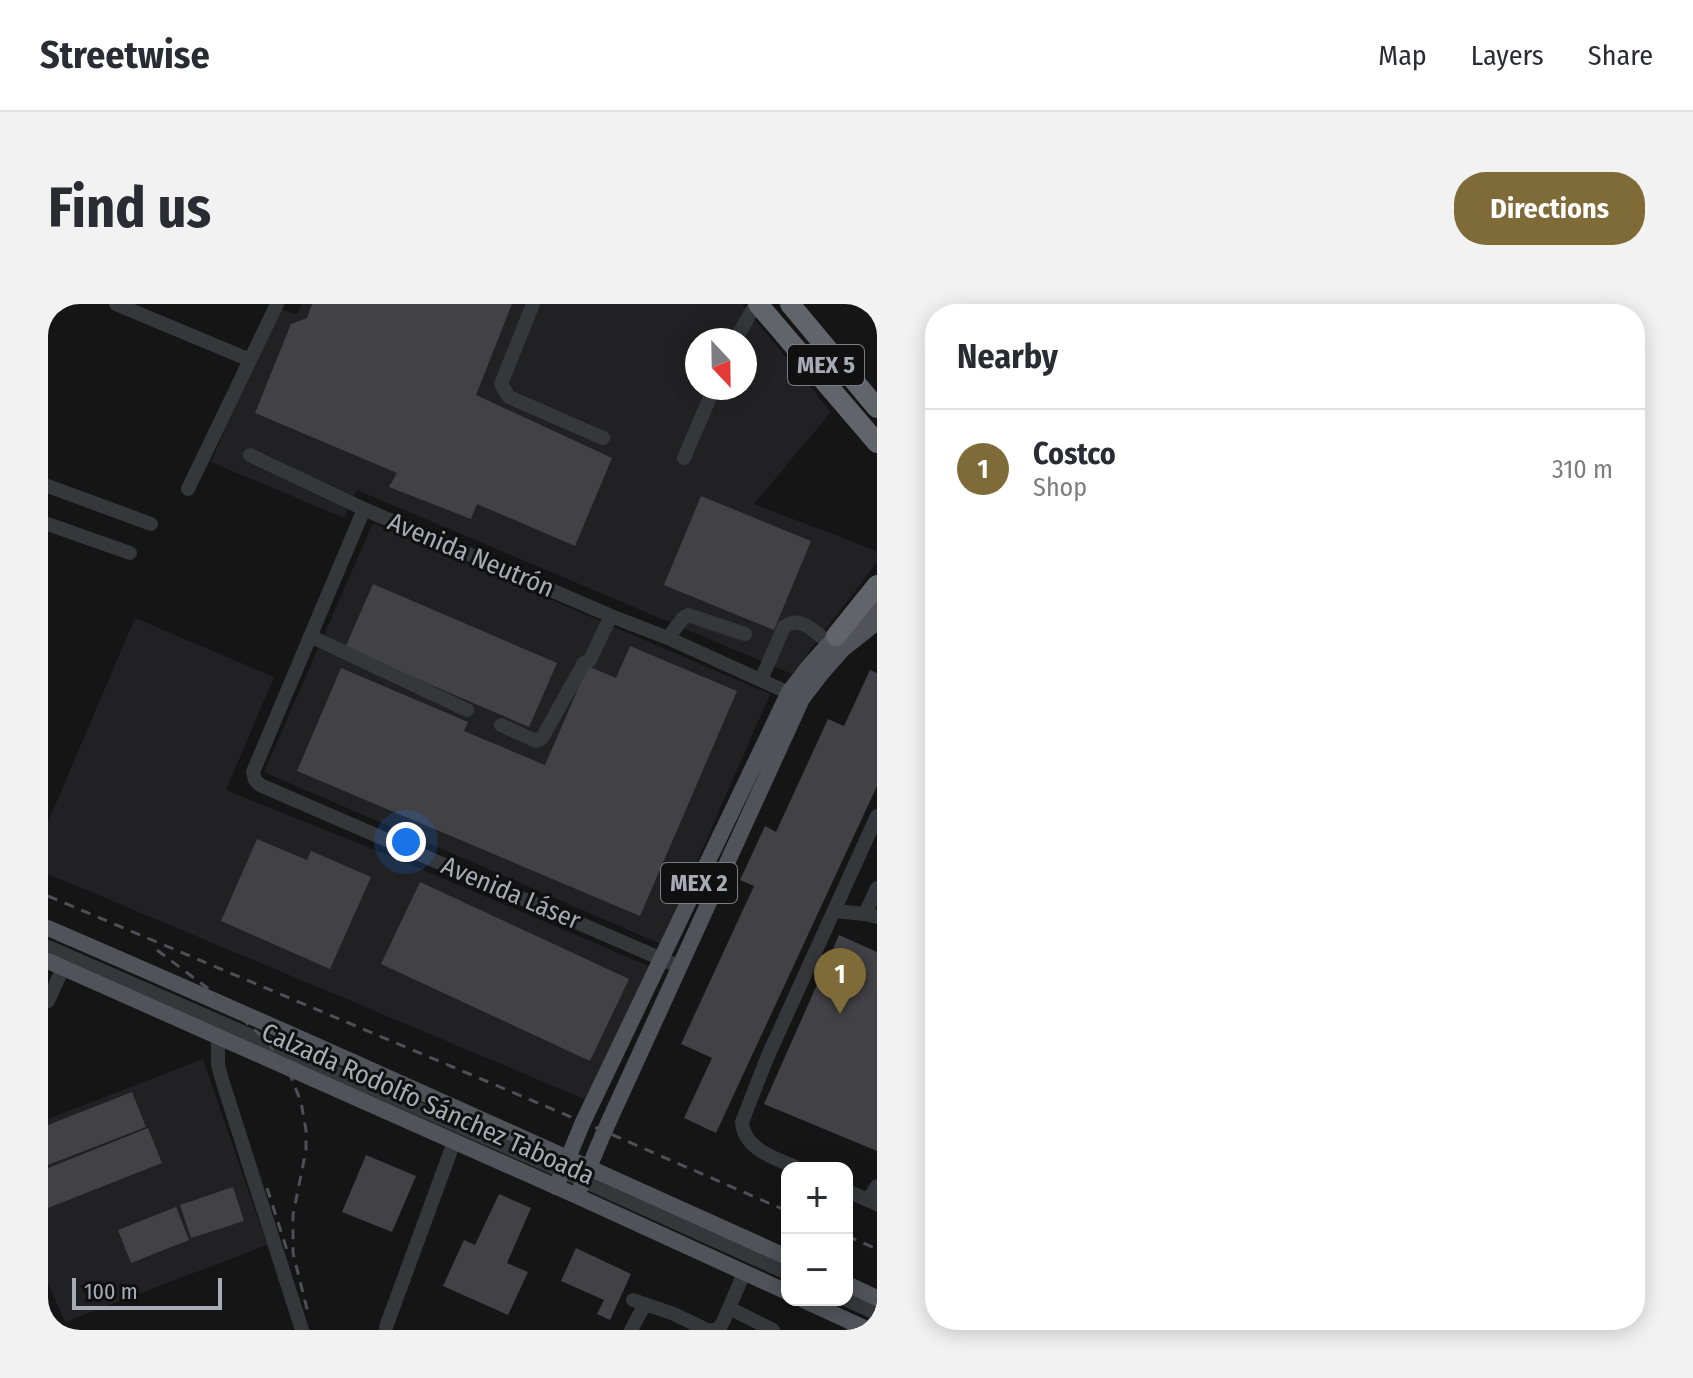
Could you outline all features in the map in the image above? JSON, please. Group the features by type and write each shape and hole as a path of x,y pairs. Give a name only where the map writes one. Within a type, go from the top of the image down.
{"highway":[{"path":"757,304 877,443"},
{"name":"MEX 5","path":"775,304 877,426"},
{"name":"MEX 5","path":"790,304 877,408"},
{"path":"806,304 877,389"},
{"path":"832,640 877,585"}],"main road":[{"name":"MEX 2","path":"584,1181 680,967 808,667 832,640 877,604"},
{"name":"MEX 2","path":"563,1172 583,1122 662,958 796,696 843,649 877,622"},
{"name":"Calzada Rodolfo Sánchez Taboada","path":"48,928 230,1007 563,1172 781,1255"},
{"name":"Calzada Rodolfo Sánchez Taboada","path":"56,964 454,1142 563,1172 584,1181 744,1273 781,1289"},
{"path":"853,1287 877,1298"},
{"path":"816,1306 865,1329"}],"lane":[{"path":"116,304 250,360"},
{"path":"188,489 277,304"},
{"path":"533,304 501,384 509,397 603,438"},
{"path":"742,328 757,304"},
{"path":"684,458 709,400"},
{"path":"250,455 364,509"},
{"path":"48,486 151,524"},
{"name":"Avenida Neutrón","path":"255,780 253,772 364,509 796,696"},
{"path":"48,524 130,553"},
{"path":"668,638 688,615 745,634"},
{"path":"501,725 536,741 542,738 584,663 590,660 611,616"},
{"path":"761,680 789,622 802,623 832,640"},
{"path":"310,636 467,710"},
{"name":"Avenida Láser","path":"255,780 260,785 680,967"},
{"path":"785,1162 758,1150 747,1140 742,1122 767,1058 834,911 873,836 877,816"},
{"path":"834,911 871,916 877,888"},
{"path":"48,947 563,1172"},
{"path":"48,1001 56,964"},
{"path":"218,1037 218,1065 223,1083 302,1330"},
{"path":"386,1327 454,1142"},
{"path":"584,1181 781,1270"},
{"path":"853,1194 872,1202 877,1186"},
{"path":"631,1330 639,1302 703,1329 718,1330 744,1273"},
{"path":"853,1303 877,1314"},
{"path":"729,1308 773,1330"}],"shaded area":[{"path":"302,304 742,304 831,412 754,504 877,551 877,562 792,674 357,490 344,518 211,462 277,307 296,315"},
{"path":"373,523 770,694 661,944 264,772"},
{"path":"135,618 274,677 226,790 651,967 587,1100 48,874 48,822"},
{"path":"203,1059 267,1245 65,1322 48,1284 48,1119"}],"building":[{"path":"312,304 512,304 476,395 612,458 575,546 477,504 471,519 389,487 397,473 255,413 291,324 307,318"},
{"path":"701,496 811,541 774,630 664,585"},
{"path":"373,584 557,663 529,727 345,648"},
{"path":"630,646 737,691 640,916 297,771 341,668 468,722 464,731 545,765 588,666 616,678"},
{"path":"870,670 877,673 877,786 716,1133 684,1118 712,1058 681,1044 754,886 740,880 765,826 776,832 828,719 844,726"},
{"path":"257,839 307,860 311,851 371,877 330,969 221,921"},
{"path":"420,882 629,979 590,1061 381,964"},
{"path":"839,935 877,952 877,1151 764,1104"},
{"path":"132,1092 146,1127 48,1165 48,1125"},
{"path":"148,1128 162,1163 48,1208 48,1168"},
{"path":"366,1155 416,1176 392,1232 342,1212"},
{"path":"233,1187 244,1221 191,1238 180,1205"},
{"path":"499,1194 531,1208 507,1263 528,1272 508,1315 443,1286 464,1240 475,1245"},
{"path":"176,1207 189,1240 131,1263 118,1230"},
{"path":"576,1248 631,1274 610,1320 597,1314 604,1300 561,1281"}],"railway":[{"path":"48,896 781,1208"},
{"path":"157,950 210,990 267,1041 291,1077 301,1102 306,1130 306,1150 293,1215 293,1253 309,1317"},
{"path":"267,1188 287,1250"},
{"path":"853,1239 877,1249"}],"place":[{"name":"Costco","path":"840,1014"}]}
